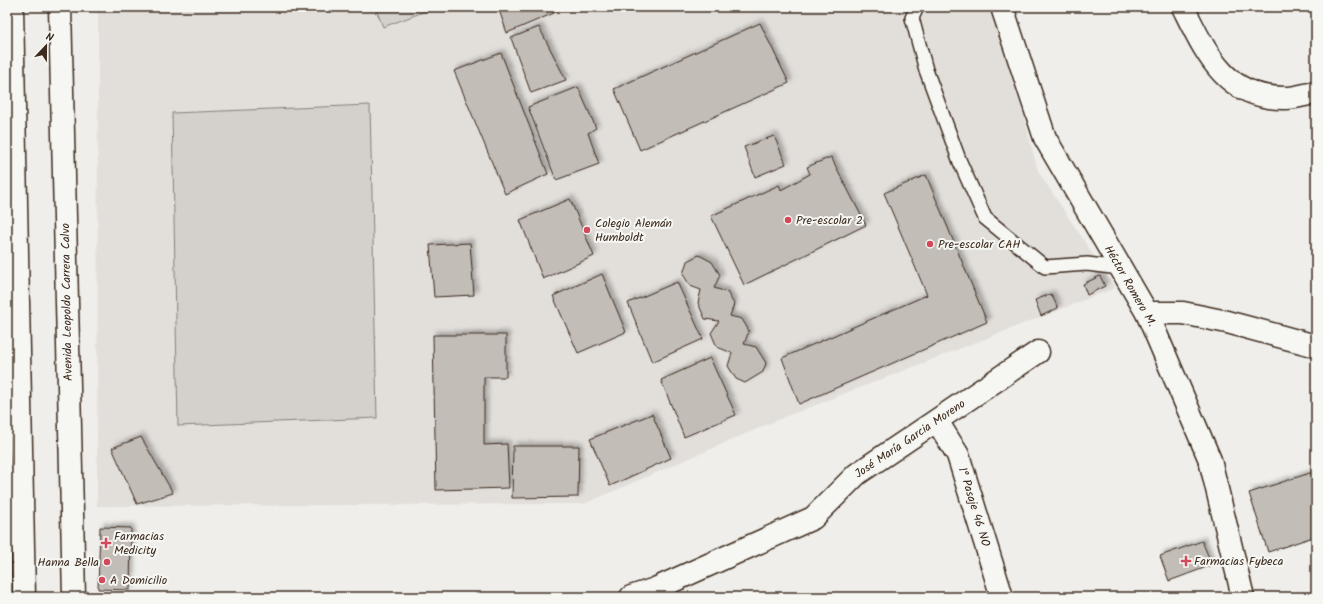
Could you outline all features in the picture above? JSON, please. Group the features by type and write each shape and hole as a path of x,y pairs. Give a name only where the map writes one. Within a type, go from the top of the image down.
{"street":[{"path":"12,7 24,597"},
{"name":"Avenida Leopoldo Carrera Calvo","path":"60,7 74,597"},
{"name":"Héctor Romero M.","path":"1002,7 1045,138 1147,313 1210,460 1243,597"},
{"path":"1183,7 1206,52 1229,80 1257,94 1286,98 1316,93"},
{"path":"1147,313 1183,313 1227,322 1316,346"},
{"name":"José María Garcia Moreno","path":"631,597 655,589 813,518 857,474 1038,352"},
{"name":"1° Pasaje 46 NO","path":"937,421 958,455 1002,597"}],"lane":[{"path":"917,7 912,18 926,70 960,162 985,218 1045,267 1087,264 1120,268"}],"shaded area":[{"name":"Colegio Alemán Humboldt","path":"98,7 995,7 1038,171 1115,288 782,418 584,504 97,506"},
{"path":"375,7 437,7 383,27"},
{"path":"370,105 377,418 178,426 172,113"}],"building":[{"path":"498,7 551,7 554,13 507,33"},
{"path":"760,23 789,83 640,150 614,89"},
{"path":"539,27 566,80 531,93 511,38"},
{"path":"501,53 548,174 505,194 454,71"},
{"path":"578,87 596,128 588,133 599,164 556,180 528,107"},
{"path":"774,136 786,164 755,177 744,147"},
{"name":"Pre-escolar 2","path":"831,157 866,225 744,285 711,216 779,185 781,190 810,174 807,167"},
{"name":"Pre-escolar CAH","path":"926,175 987,322 799,404 782,358 927,295 884,193"},
{"path":"570,199 594,256 543,279 520,220"},
{"path":"470,243 474,295 434,297 430,245"},
{"path":"699,255 712,262 720,275 714,288 727,292 734,304 730,316 742,319 749,331 744,344 756,347 766,363 763,372 745,383 736,379 728,366 732,353 717,347 711,333 719,321 705,319 698,303 701,290 690,286 683,274 687,261"},
{"path":"602,274 626,332 578,353 553,296"},
{"path":"1100,276 1105,286 1087,295 1083,284"},
{"path":"677,282 703,339 652,362 628,303"},
{"path":"1051,294 1058,308 1041,316 1035,300"},
{"path":"433,335 506,335 506,377 484,377 484,445 507,444 509,488 436,490"},
{"path":"710,358 736,415 684,437 661,380"},
{"path":"652,414 671,458 610,486 590,439"},
{"path":"141,437 173,493 137,504 112,448"},
{"path":"513,446 579,446 578,497 512,498"},
{"path":"1316,471 1316,536 1268,552 1249,493"},
{"path":"100,527 131,528 130,590 98,589"},
{"name":"Farmacias Fybeca","path":"1202,541 1212,565 1169,581 1160,556"}],"place":[{"name":"Pre-escolar 2","path":"788,220"},
{"name":"Colegio Alemán Humboldt","path":"587,230"},
{"name":"Pre-escolar CAH","path":"930,244"},
{"name":"Farmacias Medicity","path":"106,543"},
{"name":"Farmacias Fybeca","path":"1186,561"},
{"name":"Hanna Bella","path":"107,562"},
{"name":"A Domicilio","path":"102,580"}]}
